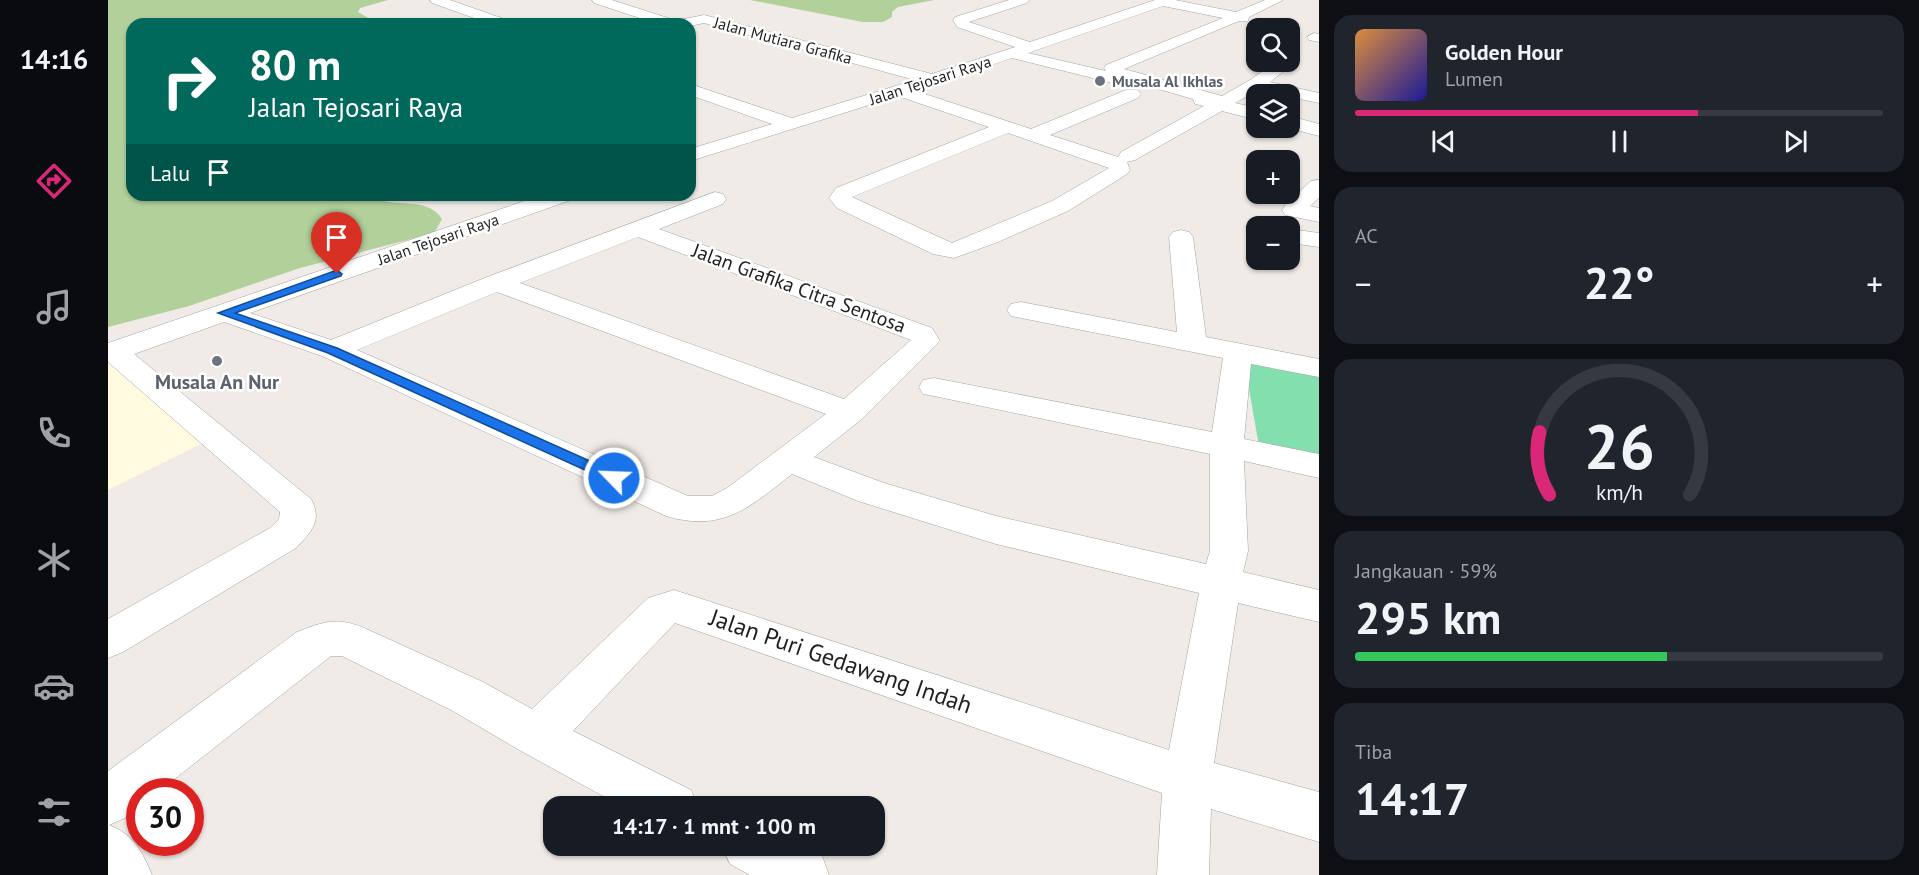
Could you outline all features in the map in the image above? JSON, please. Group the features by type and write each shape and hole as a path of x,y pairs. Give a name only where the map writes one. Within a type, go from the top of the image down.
{"street":[{"path":"437,0 488,18"},
{"name":"Jalan Mutiara Grafika","path":"598,0 654,18"},
{"path":"1022,0 960,20 962,24 1024,51 1222,103"},
{"path":"1246,111 1117,72 1112,68 1276,0"},
{"path":"1165,1 1246,19"},
{"name":"Jalan Tejosari Raya","path":"696,153 1024,51 1165,1"},
{"path":"682,11 704,19"},
{"name":"Jalan Mutiara Grafika","path":"696,21 704,19 933,80"},
{"path":"1257,84 1272,72"},
{"path":"1128,156 1246,90"},
{"path":"696,91 792,124"},
{"path":"899,91 1111,161 1118,164 1120,170 1060,206 954,251 942,249 845,203 840,198 844,193 1007,127"},
{"path":"1032,135 1132,94"},
{"path":"1300,94 1319,98"},
{"path":"1300,125 1319,130"},
{"path":"1284,216 1319,186"},
{"path":"332,350 496,283 715,200"},
{"name":"Jalan Tejosari Raya","path":"110,352 546,201"},
{"path":"1293,210 1319,215"},
{"name":"Jalan Grafika Citra Sentosa","path":"224,313 332,350 679,507 698,511 736,499 851,412 926,341 926,337 922,334 638,229"},
{"path":"1181,237 1194,345"},
{"path":"1300,237 1319,240"},
{"path":"496,283 851,412"},
{"path":"1021,310 1319,368"},
{"path":"108,640 283,538 297,523 297,508 110,352"},
{"path":"1183,875 1187,779 1221,582 1229,550 1227,446 1238,352"},
{"path":"934,387 1319,466"},
{"path":"788,460 871,492 996,530 1319,606"},
{"name":"Jalan Puri Gedawang Indah","path":"537,736 662,610 674,606 1187,779 1319,817"},
{"path":"108,801 312,645 329,638 347,639 458,691 537,736 652,796"},
{"path":"108,850 126,875"},
{"path":"767,856 803,875"}],"shaded area":[{"path":"110,356 201,444 108,490 108,357"}],"green space":[{"path":"108,0 388,0 360,8 358,12 368,18 126,18 126,201 385,201 428,207 442,219 434,233 300,268 189,306 108,327"},
{"path":"750,0 934,0 898,7 892,12 892,17 883,22 863,22"},
{"path":"1244,360 1319,374 1319,459 1259,446"}],"place":[{"name":"Musala Al Ikhlas","path":"1100,81"},
{"name":"Musala An Nur","path":"217,361"}],"route":[{"path":"337,274 224,313 332,350 614,478"}]}
